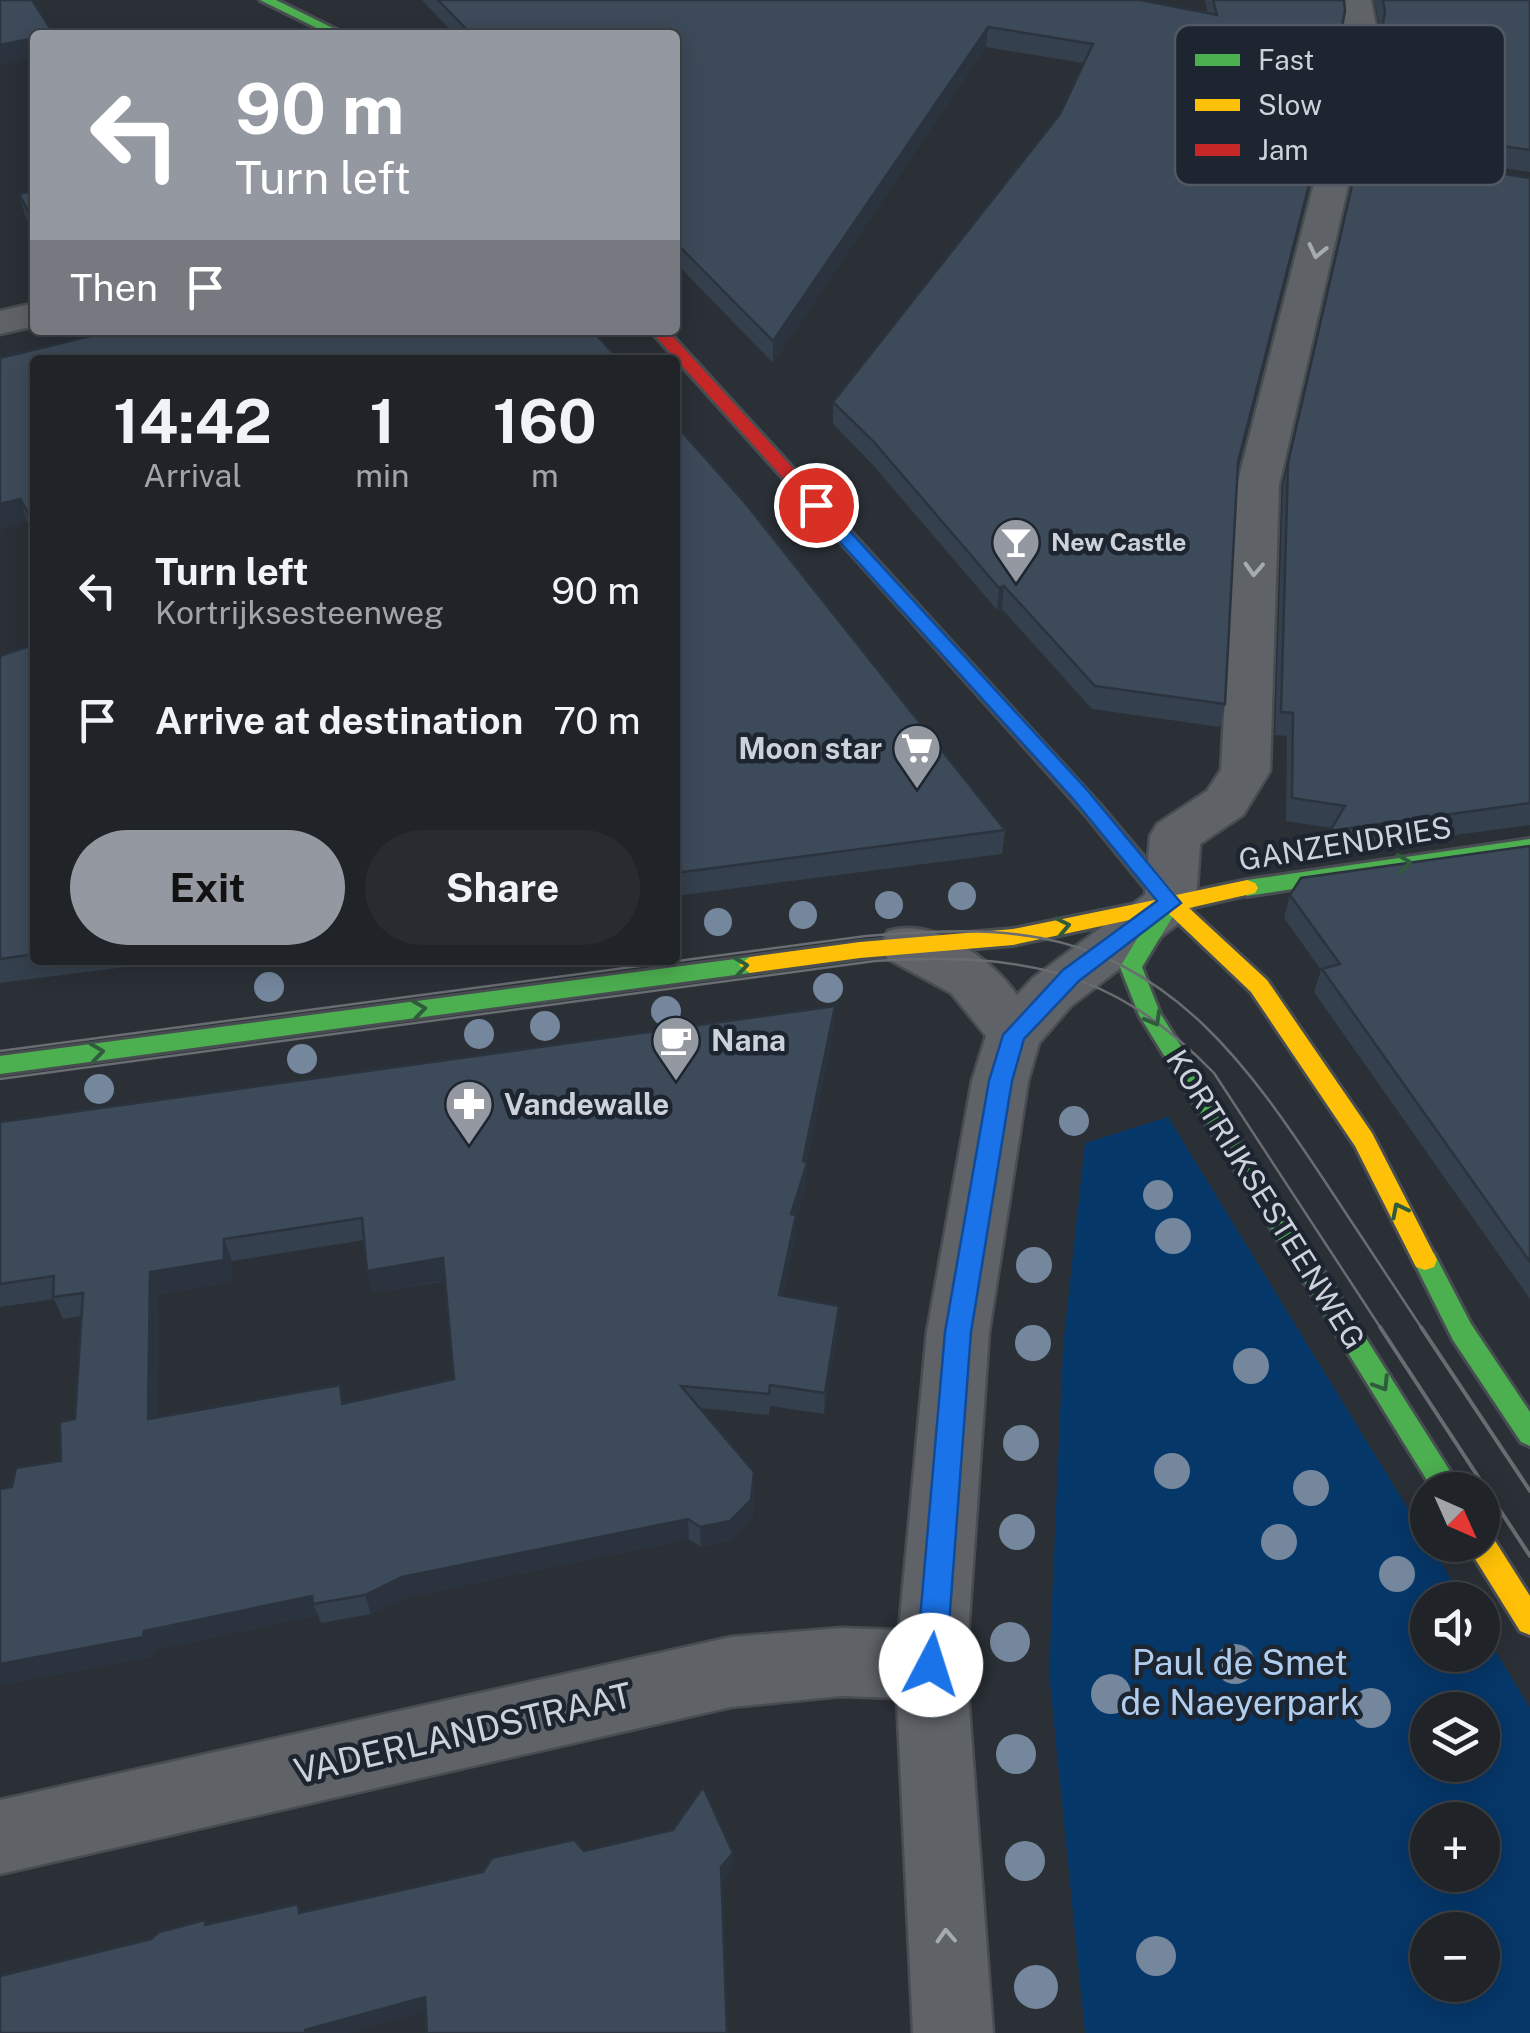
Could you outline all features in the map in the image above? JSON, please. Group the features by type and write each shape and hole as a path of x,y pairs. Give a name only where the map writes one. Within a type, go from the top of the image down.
{"main road":[{"path":"266,0 330,30"},
{"path":"663,335 1081,796 1170,903 1259,986 1354,1125 1462,1332 1530,1434"},
{"name":"GANZENDRIES","path":"0,1065 907,946 1000,940 1281,880 1530,846"},
{"name":"KORTRIJKSESTEENWEG","path":"1170,903 1131,966 1150,1016 1437,1472"},
{"path":"1493,1562 1530,1620"}],"street":[{"path":"1356,0 1360,25"},
{"path":"953,2033 931,1665 958,1332 1000,1081 1014,1035 1071,976 1170,903 1174,836 1224,803 1244,772 1258,485 1344,185"},
{"path":"0,323 30,315"},
{"path":"907,946 938,957 976,979 996,1003 1014,1035"},
{"name":"VADERLANDSTRAAT","path":"0,1837 730,1672 840,1662 931,1665"}],"green space":[{"name":"Paul de Smet de Naeyerpark","path":"1168,1117 1410,1512 1410,1562 1441,1562 1453,1582 1410,1582 1410,1672 1500,1672 1500,1659 1530,1708 1530,2033 1085,2033 1049,1673 1063,1347 1085,1143"}],"building":[{"path":"0,0 32,0 51,30 30,30 30,39 0,45"},
{"path":"438,0 1140,0 1217,15 1213,0 1344,0 1342,25 1175,25 1175,185 1309,185 1238,462 1225,704 1095,686 1004,586 999,588 874,442 833,402 1060,114 1093,44 988,27 773,341 680,247 680,30 467,30"},
{"path":"1383,0 1530,0 1530,150 1505,146 1505,25 1383,25"},
{"path":"1505,174 1530,178 1530,803 1330,831 1345,806 1292,798 1293,713 1281,712 1288,463 1352,185 1505,185"},
{"path":"30,191 30,215 19,194"},
{"path":"95,335 596,335 614,355 30,355 30,516 20,499 0,504 0,358"},
{"path":"680,430 746,504 1005,830 680,872"},
{"path":"30,646 30,955 0,959 0,656"},
{"path":"1530,846 1530,1262 1322,969 1340,964 1290,895 1301,878"},
{"path":"835,1006 803,1161 807,1163 791,1214 796,1215 779,1295 839,1306 825,1393 770,1385 769,1394 681,1386 754,1472 751,1500 730,1521 700,1527 688,1519 402,1577 365,1595 313,1604 312,1596 144,1631 143,1637 0,1664 0,1489 12,1487 16,1468 61,1461 60,1422 75,1419 83,1293 53,1297 54,1276 0,1284 0,1122","holes":["362,1218 367,1271 443,1258 454,1379 342,1404 340,1385 148,1419 150,1272 224,1260 224,1239"]},
{"path":"703,1787 733,1853 721,1867 727,2033 427,2033 425,1997 305,2033 0,2033 0,1976 151,1939 159,1932 205,1920 205,1925 298,1904 299,1913 483,1872 492,1858 574,1840 584,1851 673,1830"}],"tram line":[{"path":"680,961 866,936 975,931 1041,938 1089,951 1132,971 1171,996 1205,1027 1267,1098 1423,1330"},
{"path":"0,1079 875,961 974,960 1018,965 1099,988 1175,1037 1214,1073 1382,1330"},
{"path":"0,1051 648,965"},
{"path":"1380,1327 1530,1556"},
{"path":"1421,1327 1530,1491"}],"traffic: fast":[{"path":"266,0 330,30"},
{"path":"1247,888 1530,846"},
{"path":"1170,903 1131,967 1150,1015 1437,1472"},
{"path":"0,1065 750,965"},
{"path":"1425,1260 1462,1332 1530,1434"}],"traffic: slow":[{"path":"1093,810 1170,903 1259,986 1364,1140 1425,1260"},
{"path":"750,965 860,950 1013,937 1247,888"},
{"path":"1493,1562 1530,1621"}],"traffic: jam":[{"path":"663,335 1093,810"}],"place":[{"name":"New Castle","path":"1016,584"},
{"name":"Moon star","path":"917,790"},
{"name":"Nana","path":"676,1082"},
{"name":"Vandewalle","path":"469,1146"}],"route":[{"path":"816,505 1081,796 1170,903 1052,992 1014,1035 1000,1081 958,1332 931,1665"}]}
